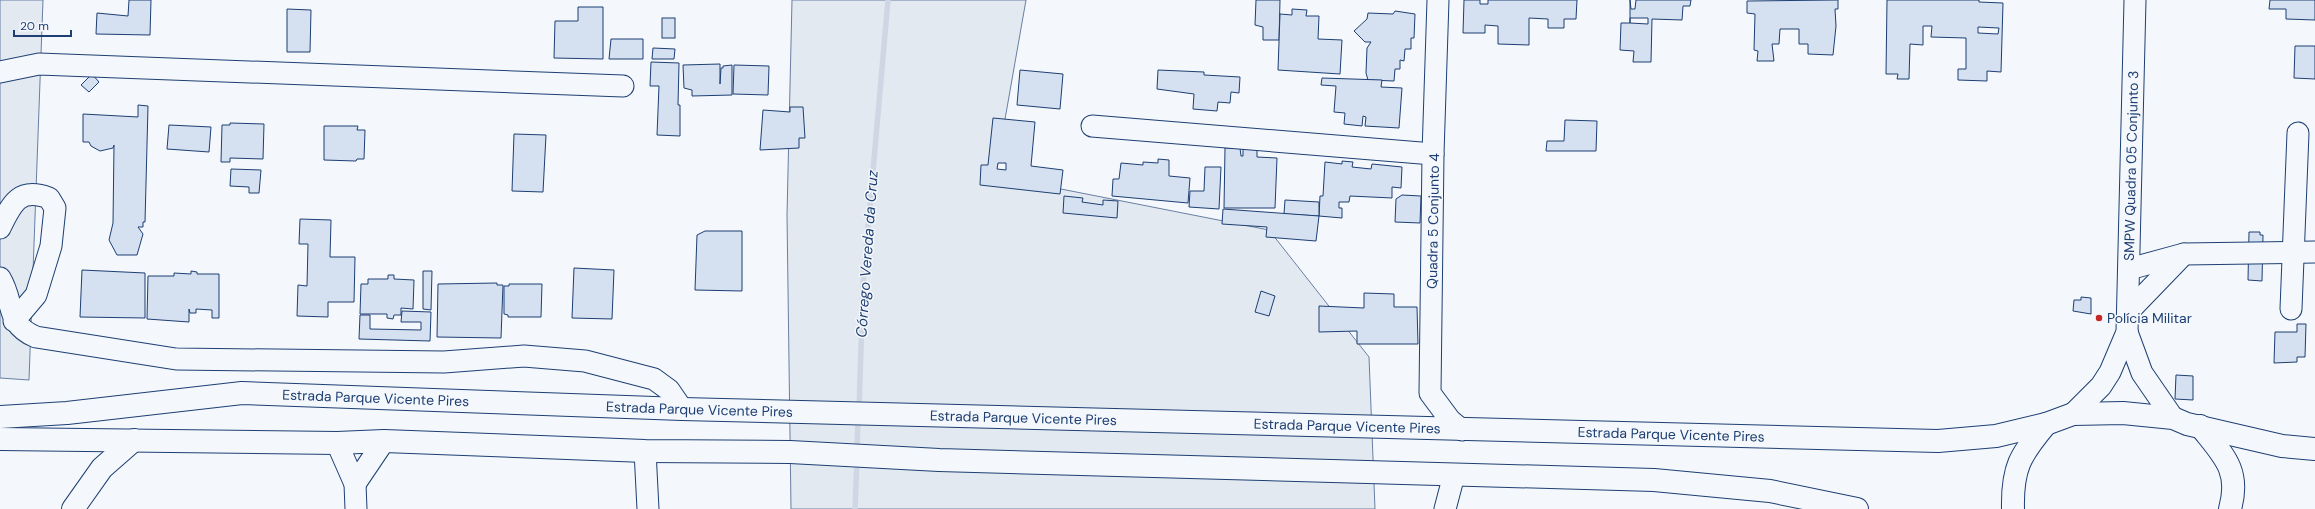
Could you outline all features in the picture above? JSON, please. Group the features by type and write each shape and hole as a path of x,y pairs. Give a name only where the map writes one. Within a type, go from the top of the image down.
{"main road":[{"name":"Estrada Parque Vicente Pires","path":"0,417 68,413 242,393 682,409 1938,441 1996,436 2046,424 2073,414 2123,413 2173,418 2200,426"},
{"path":"2013,509 2016,470 2024,450 2046,424"},
{"path":"2200,426 2282,446 2315,449"},
{"path":"2200,426 2225,458 2233,472 2234,487 2230,509"},
{"path":"0,439 337,443 384,441 645,451 790,452 939,460 1654,480 1770,491 1858,509"},
{"path":"73,509 102,468 134,440"}],"street":[{"name":"Quadra 5 Conjunto 4","path":"1438,0 1433,154 1430,393 1450,420 1462,430"},
{"name":"SMPW Quadra 05 Conjunto 3","path":"2127,332 2129,311 2135,0"},
{"path":"0,72 39,64 622,86"},
{"path":"1092,126 1433,154"},
{"path":"2291,309 2298,133"},
{"path":"0,228 17,198 28,193 49,198 55,208 51,246 36,295 14,321"},
{"path":"2129,269 2184,254 2315,252"},
{"path":"2129,311 2184,254"},
{"path":"0,278 14,321 25,332 36,337 176,359 444,362 524,356 584,361 654,379 669,390 682,409"},
{"path":"2073,414 2101,386 2110,372 2127,332"},
{"path":"2127,332 2142,373 2173,418"},
{"path":"355,484 384,441"},
{"path":"337,443 355,484 356,509"},
{"path":"645,451 648,509"},
{"path":"1445,509 1454,475"}],"shaded area":[{"path":"0,0 43,0 29,380 0,378"},
{"path":"792,0 1026,0 995,176 1269,230 1369,357 1375,509 791,509 787,215"}],"building":[{"path":"129,0 151,0 150,35 96,34 97,13 128,16"},
{"path":"1256,0 1280,0 1279,40 1263,40 1263,27 1255,25"},
{"path":"1464,0 1480,0 1480,4 1488,4 1488,0 1577,0 1576,19 1564,19 1564,28 1548,28 1548,19 1529,18 1529,45 1498,44 1498,26 1485,25 1485,33 1463,33"},
{"path":"1630,0 1631,9 1635,9 1636,0 1691,0 1690,6 1683,6 1682,20 1652,19 1651,62 1633,62 1634,51 1620,50 1621,23 1648,24 1648,18 1630,18"},
{"path":"1838,0 1838,9 1835,9 1836,26 1833,55 1808,54 1808,44 1799,44 1799,29 1780,29 1779,44 1772,44 1774,61 1757,61 1758,51 1754,50 1755,14 1747,13 1747,1"},
{"path":"1887,0 1979,0 1979,2 2003,3 2001,72 1987,71 1987,81 1958,80 1958,69 1966,69 1966,38 1931,37 1932,26 1923,26 1923,45 1910,44 1909,79 1897,79 1898,74 1886,74","holes":["1978,27 1999,28 1998,34 1978,33"]},
{"path":"2270,0 2315,0 2315,20 2286,19 2286,9 2269,9"},
{"path":"578,7 603,7 603,59 554,58 555,21 578,21"},
{"path":"287,9 311,10 310,52 287,52"},
{"path":"1292,9 1307,10 1306,16 1319,16 1318,39 1342,40 1340,74 1278,70 1280,14 1292,15"},
{"path":"1395,11 1415,14 1414,38 1411,38 1411,49 1405,49 1404,61 1400,60 1400,69 1395,69 1394,81 1368,80 1366,73 1367,48 1371,42 1365,42 1354,31 1367,19 1368,13 1393,14"},
{"path":"662,18 675,18 675,38 662,38"},
{"path":"611,39 643,39 643,59 609,59"},
{"path":"2295,46 2315,46 2315,79 2294,78"},
{"path":"653,48 675,49 674,59 652,59"},
{"path":"651,62 679,63 678,105 680,105 680,136 657,135 659,86 650,86"},
{"path":"720,64 720,84 721,68 723,68 723,66 732,65 732,95 692,96 692,90 684,88 683,65"},
{"path":"734,65 769,66 768,95 733,94"},
{"path":"1020,70 1063,74 1060,109 1017,105"},
{"path":"1158,70 1204,72 1204,75 1240,77 1239,93 1231,92 1230,103 1218,102 1217,111 1193,109 1194,94 1157,89"},
{"path":"92,74 99,82 89,92 81,85"},
{"path":"1322,78 1382,80 1381,87 1402,88 1399,128 1365,126 1366,117 1363,116 1362,126 1344,124 1345,113 1334,112 1336,86 1321,85"},
{"path":"138,105 148,106 145,222 143,222 143,227 138,227 143,234 137,255 117,255 109,240 113,223 114,145 113,148 100,151 91,146 89,142 83,142 83,114 138,117"},
{"path":"790,107 803,107 805,138 799,138 799,148 760,150 763,110 790,112"},
{"path":"993,118 1035,122 1031,166 1063,170 1060,194 980,185 981,165 988,165","holes":["998,163 1006,163 1006,170 997,169"]},
{"path":"1565,120 1597,121 1596,151 1546,151 1547,141 1564,141"},
{"path":"230,123 264,124 263,159 230,158 230,162 221,162 222,125 230,125"},
{"path":"169,125 211,127 209,152 167,149"},
{"path":"324,126 358,126 357,130 365,130 364,159 357,159 356,161 324,160"},
{"path":"514,134 546,135 543,192 512,191"},
{"path":"1225,148 1240,148 1241,156 1243,156 1243,148 1257,149 1257,157 1277,158 1275,208 1224,208"},
{"path":"1158,159 1169,160 1169,176 1190,178 1188,203 1112,196 1113,179 1119,179 1121,163 1143,165 1143,162 1158,163"},
{"path":"1342,161 1353,162 1352,167 1371,169 1372,164 1402,167 1401,188 1392,187 1392,198 1350,196 1349,202 1339,202 1339,208 1342,208 1342,218 1319,216 1320,196 1323,196 1325,162 1342,164"},
{"path":"1205,167 1221,167 1219,209 1189,207 1190,191 1204,191"},
{"path":"231,169 261,170 259,193 249,193 249,187 230,186"},
{"path":"1402,195 1421,196 1420,223 1395,222 1396,199"},
{"path":"1064,196 1083,198 1082,202 1103,205 1103,200 1118,201 1117,218 1063,213"},
{"path":"1285,200 1319,202 1319,216 1284,214"},
{"path":"1223,209 1319,216 1316,241 1266,237 1267,227 1222,224"},
{"path":"300,219 331,220 330,257 355,257 354,302 328,302 328,317 297,316 298,285 307,286 308,244 299,244"},
{"path":"705,231 742,231 742,291 695,290 697,235"},
{"path":"2249,232 2260,232 2260,235 2263,235 2262,281 2248,280"},
{"path":"574,268 614,270 612,319 572,318"},
{"path":"82,270 145,273 145,318 80,317"},
{"path":"191,271 197,272 197,274 219,274 219,318 212,318 212,310 196,309 196,313 190,313 189,309 189,322 147,319 148,276 174,276 174,273 191,274"},
{"path":"423,271 432,271 431,310 423,309"},
{"path":"388,275 394,275 394,279 414,280 413,309 401,308 401,315 394,315 393,319 387,318 387,314 360,314 361,284 368,284 368,279 388,279"},
{"path":"497,283 497,285 503,285 501,338 437,337 438,284"},
{"path":"509,284 542,284 541,317 508,317 508,315 504,314 504,286 509,286"},
{"path":"1261,291 1275,296 1269,316 1255,312"},
{"path":"1364,293 1394,294 1394,307 1417,307 1418,344 1357,344 1357,331 1319,332 1319,306 1364,308"},
{"path":"2081,297 2091,298 2091,314 2073,311 2074,300 2081,300"},
{"path":"402,311 431,312 430,341 359,339 360,315 370,315 370,329 421,330 421,322 401,322"},
{"path":"2297,324 2306,324 2305,357 2297,357 2297,362 2274,363 2275,332 2297,332"},
{"path":"2176,375 2193,376 2193,400 2175,399"}],"waterway":[{"name":"Córrego Vereda da Cruz","path":"859,409 863,285 888,0"},
{"name":"Córrego Vereda da Cruz","path":"857,451 858,417"},
{"name":"Córrego Vereda da Cruz","path":"855,509 857,459"}],"place":[{"name":"Polícia Militar","path":"2099,318"}]}
